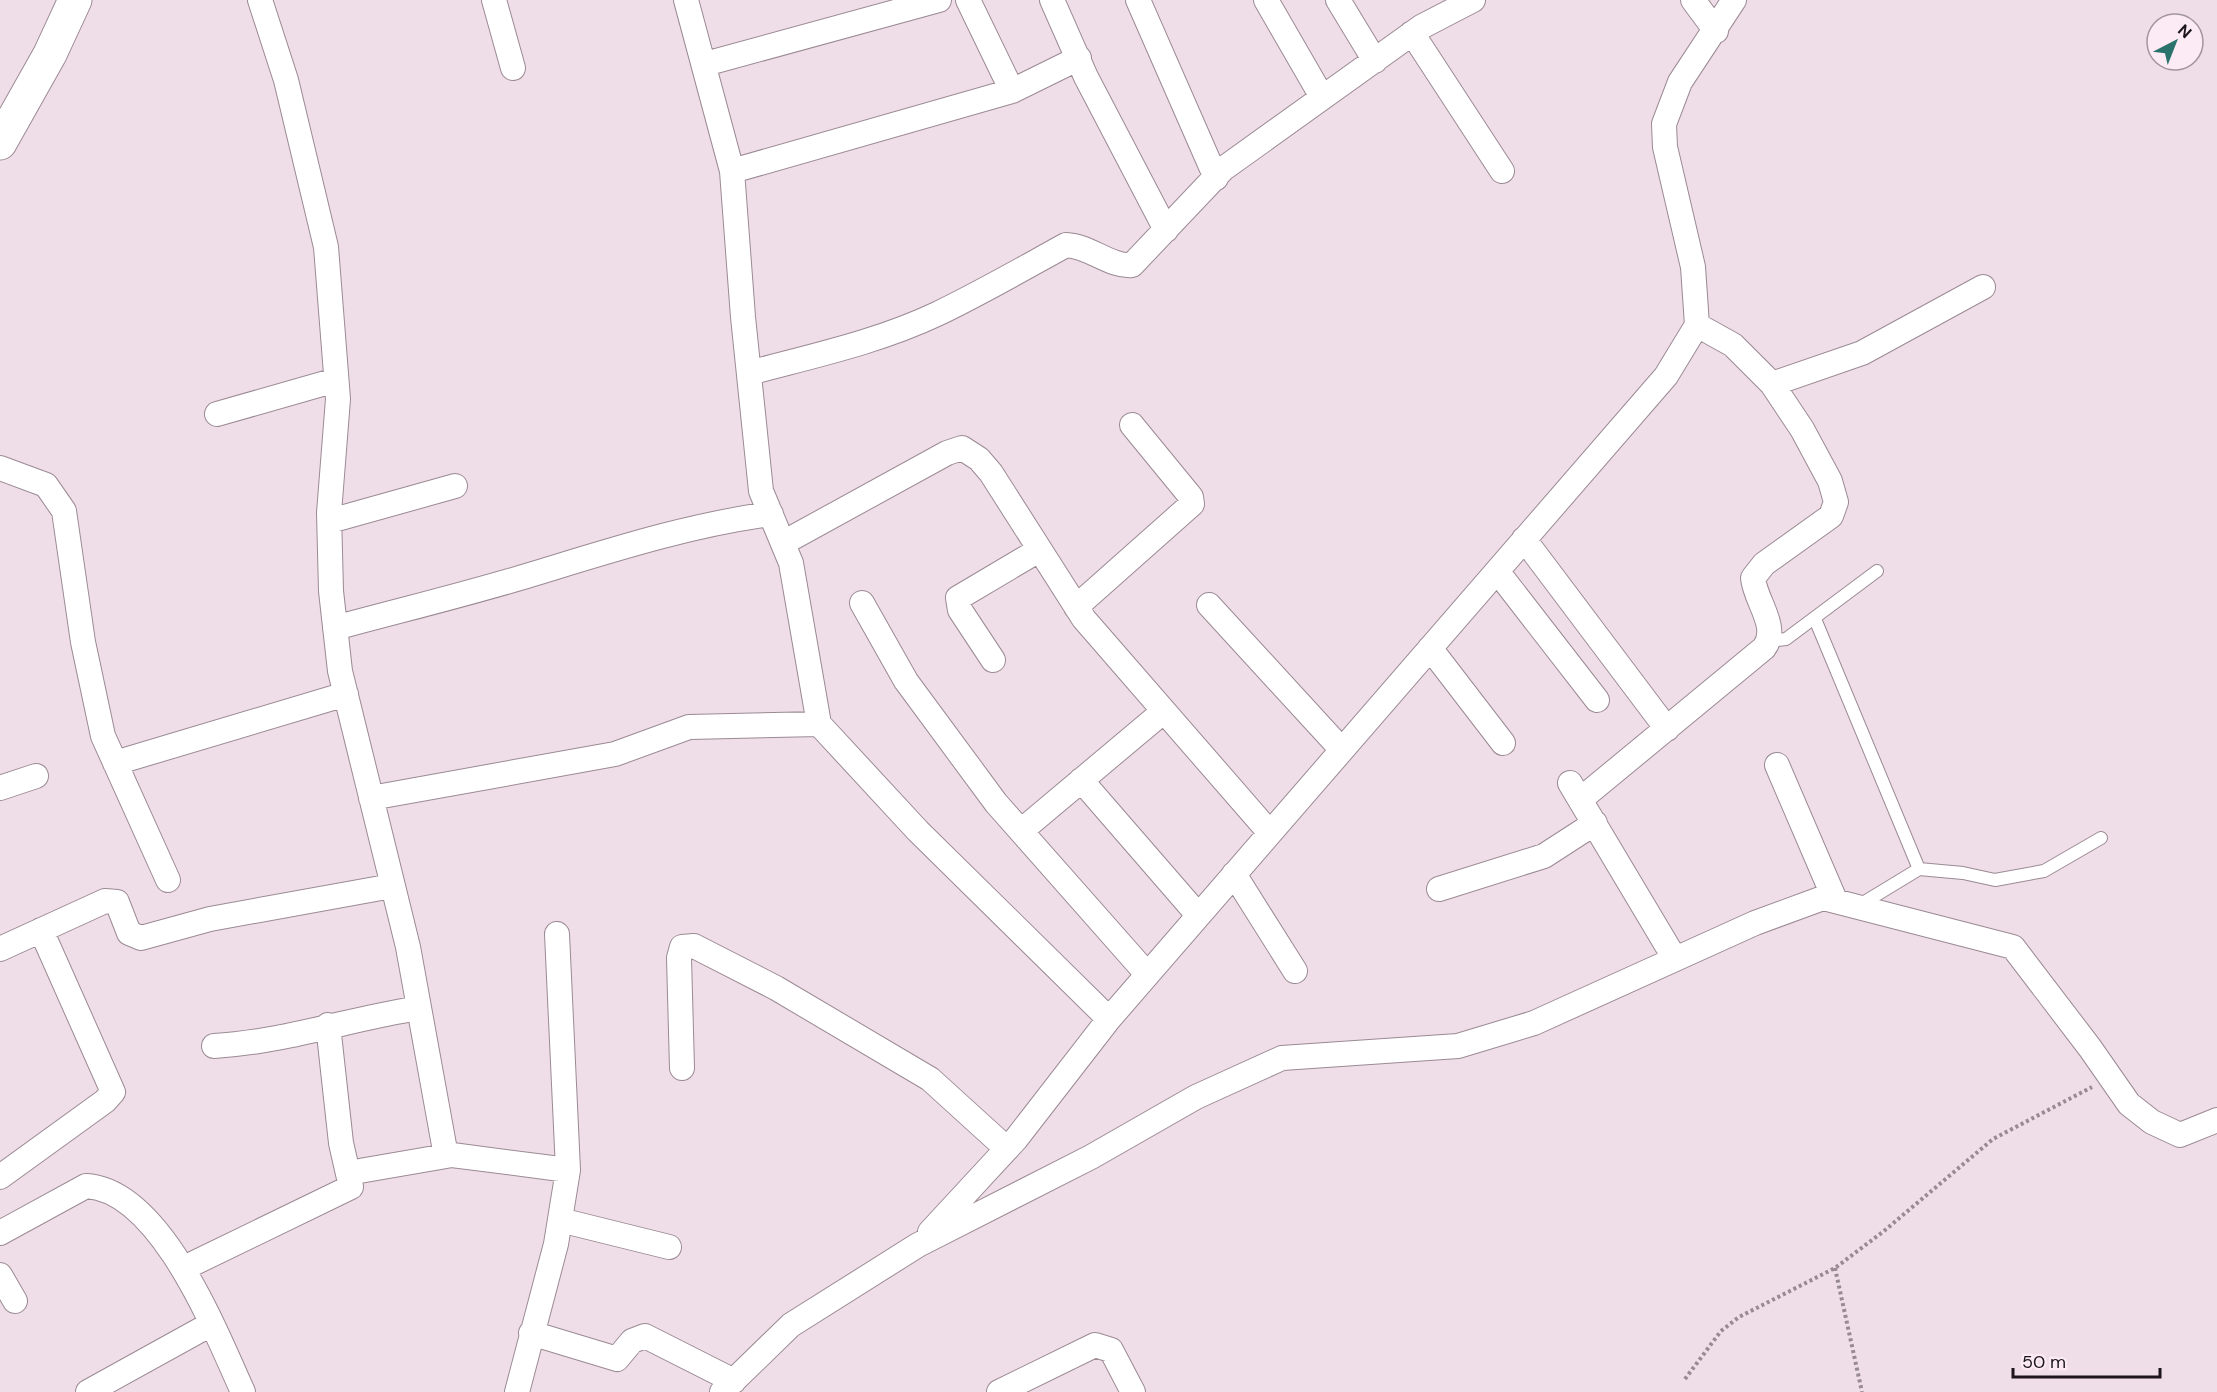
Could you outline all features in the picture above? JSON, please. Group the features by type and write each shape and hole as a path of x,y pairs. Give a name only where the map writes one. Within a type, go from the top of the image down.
{"main road":[{"path":"0,143 50,54 71,3"}],"street":[{"path":"260,0 286,80 326,247 338,399 330,521 331,591 335,628 346,694 393,886 446,1156"},
{"path":"495,0 513,68"},
{"path":"686,0 732,171 761,491 794,576 819,724 918,831 1108,1019"},
{"path":"705,64 939,0"},
{"path":"969,0 1012,91"},
{"path":"1052,0 1166,230"},
{"path":"1138,0 1216,178"},
{"path":"1266,0 1322,97"},
{"path":"1338,0 1375,61"},
{"path":"749,373 850,346 911,325 937,314 1066,245 1081,245 1114,261 1132,265 1223,169 1412,33 1473,0"},
{"path":"1693,0 1716,30"},
{"path":"918,1245 1007,1149 1108,1019 1666,376 1697,325 1693,267 1665,147 1664,124 1680,82 1734,0"},
{"path":"1412,33 1502,171"},
{"path":"732,171 1012,91 1079,58"},
{"path":"1772,384 1862,353 1983,287"},
{"path":"1675,959 1576,790 1667,729 1770,641 1769,625 1754,589 1753,578 1764,564 1831,516 1836,502 1830,482 1802,429 1772,384 1732,345 1697,325"},
{"path":"217,414 336,380"},
{"path":"1076,607 1192,504 1191,497 1132,425"},
{"path":"783,543 947,453 962,448 979,459 991,473 1076,607 1270,833"},
{"path":"0,468 46,485 64,511 86,661 104,736 168,880"},
{"path":"330,521 455,486"},
{"path":"335,628 532,575 630,543 726,520 771,514"},
{"path":"1524,539 1667,729"},
{"path":"993,660 960,610 958,598 1039,549"},
{"path":"1497,570 1597,700"},
{"path":"862,603 906,681 996,803 1147,974"},
{"path":"1209,605 1342,750"},
{"path":"1430,648 1503,744"},
{"path":"116,763 346,694"},
{"path":"1021,831 1164,711"},
{"path":"371,798 615,754 689,727 819,724"},
{"path":"1777,765 1846,903"},
{"path":"0,788 36,776"},
{"path":"1081,780 1198,915"},
{"path":"1439,889 1544,856 1595,823"},
{"path":"1234,874 1295,971"},
{"path":"0,950 105,901 117,902 129,933 141,938 210,919 393,886"},
{"path":"531,1333 616,1359 632,1341 645,1336 728,1387 791,1325 918,1245 1091,1157 1196,1097 1282,1058 1458,1046 1534,1023 1675,959 1823,898 2013,947 2129,1104 2152,1122 2180,1135 2217,1120"},
{"path":"0,1177 105,1101 113,1092 41,930"},
{"path":"517,1392 556,1244 568,1170 557,933"},
{"path":"682,1068 679,958 682,947 694,946 776,988 930,1079 1007,1149"},
{"path":"214,1046 254,1044 328,1025 418,1008"},
{"path":"184,1268 351,1187 341,1143 328,1025"},
{"path":"348,1173 446,1156 483,1157 568,1170"},
{"path":"0,1233 86,1186 102,1187 133,1209 171,1247 184,1268 243,1392"},
{"path":"560,1220 669,1247"},
{"path":"0,1275 15,1301"},
{"path":"88,1392 211,1324"},
{"path":"999,1392 1095,1345 1111,1350 1133,1392"}],"lane":[{"path":"1770,641 1786,639 1877,571"},
{"path":"1815,619 1919,869"},
{"path":"1846,903 1919,869 1963,873 1995,880 2044,872 2102,838"}],"path":[{"path":"1685,1378 1721,1332 1739,1317 1834,1268 1884,1231 1993,1138 2111,1077"},
{"path":"1834,1268 1862,1392"}]}
